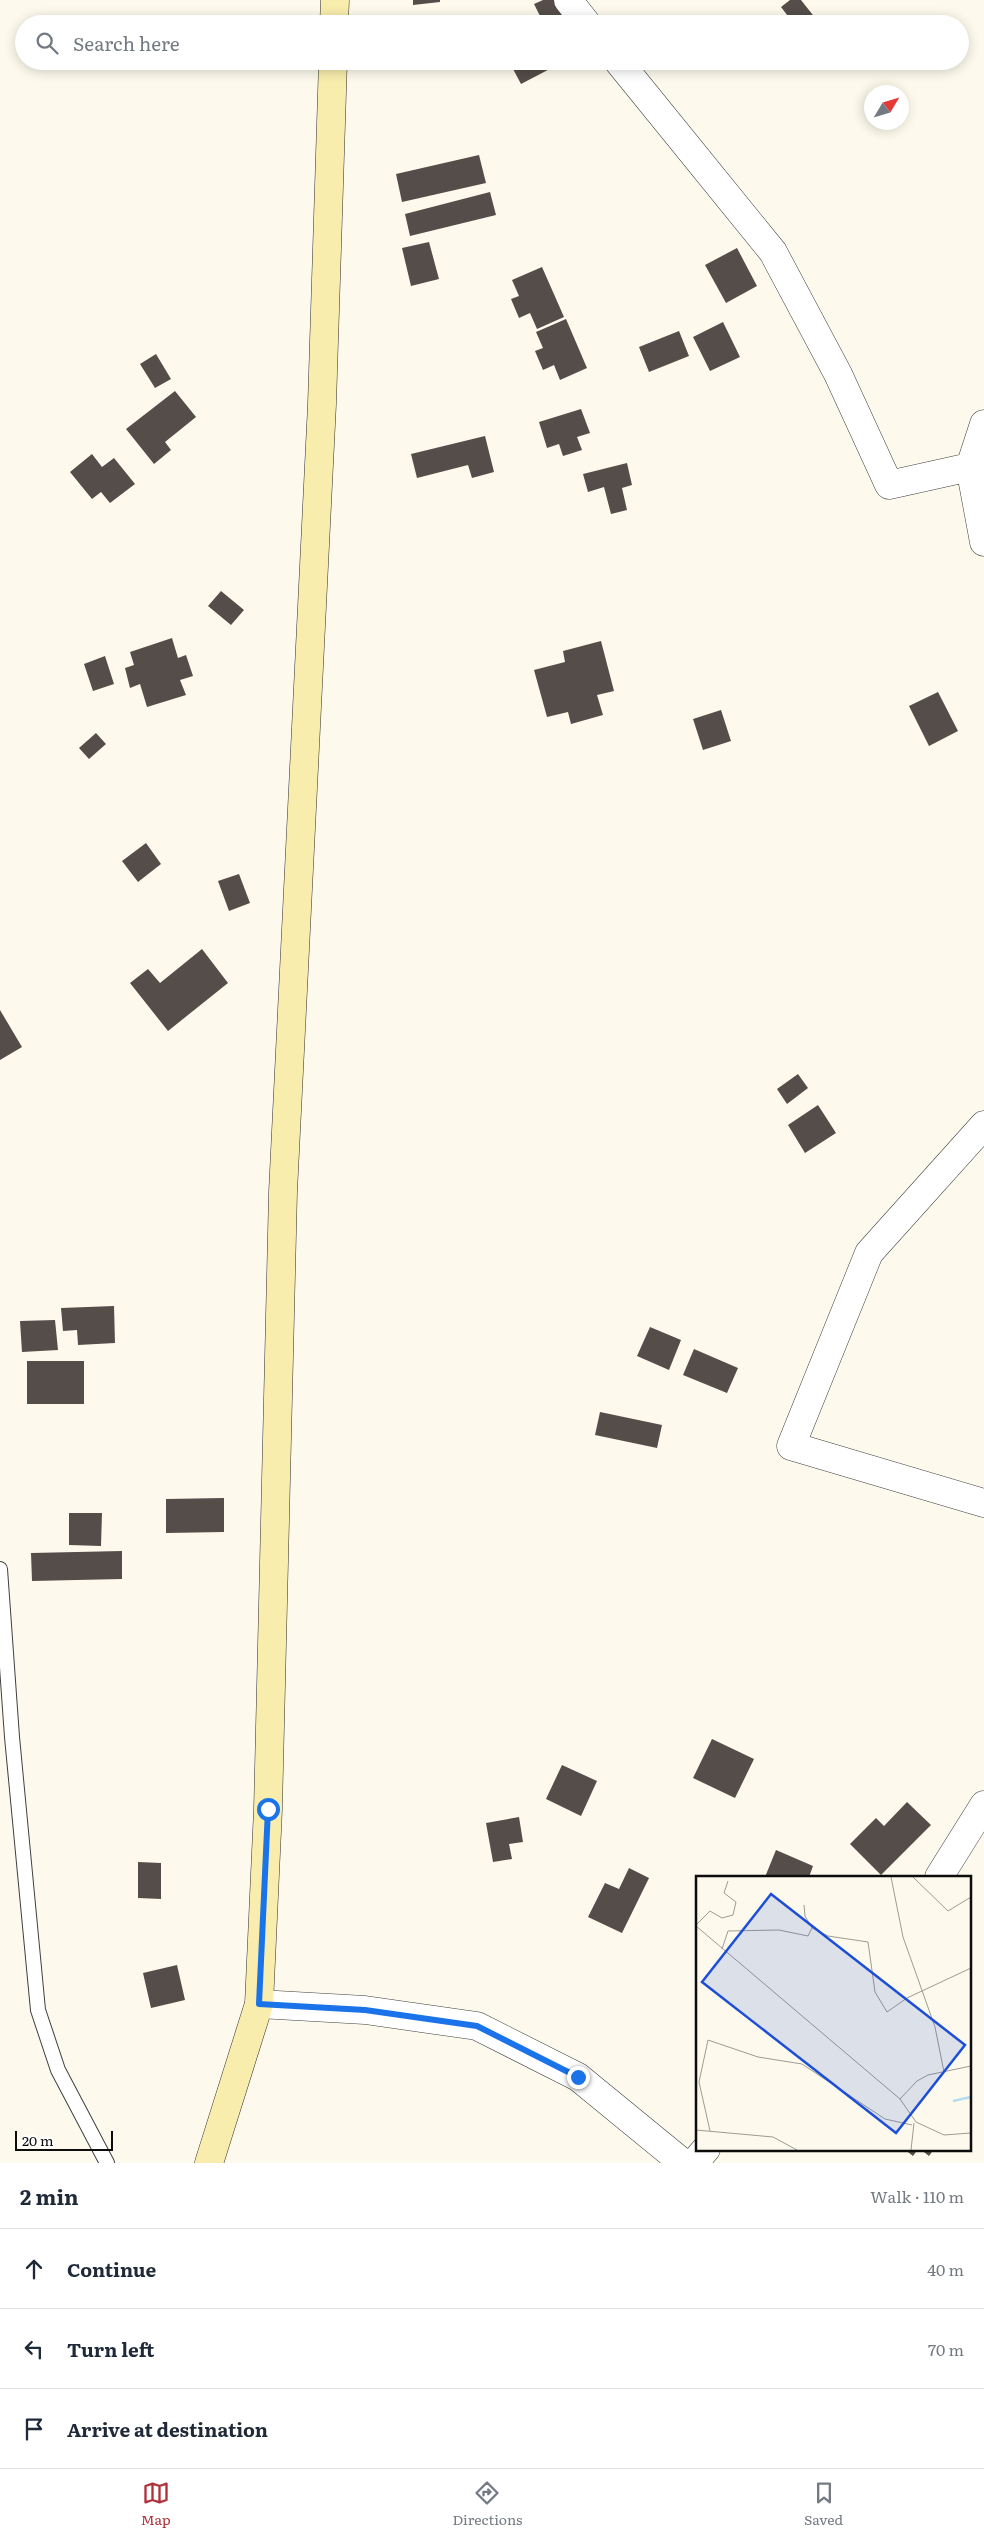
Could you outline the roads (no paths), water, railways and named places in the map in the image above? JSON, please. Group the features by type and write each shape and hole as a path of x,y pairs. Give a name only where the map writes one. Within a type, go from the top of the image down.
{"main road":[{"path":"334,0 334,15"},
{"path":"209,2163 259,2004 268,1809 283,1192 322,404 332,70"}],"street":[{"path":"568,0 580,15"},
{"path":"625,70 773,252 838,374 889,485 970,467"},
{"path":"984,424 970,467 984,542"},
{"path":"984,1125 869,1253 791,1446 984,1503"},
{"path":"940,1876 984,1805"},
{"path":"259,2004 365,2010 477,2026 578,2077 684,2163"},
{"path":"694,2163 705,2150"}],"lane":[{"path":"0,1569 12,1736 38,2010 58,2070 107,2163"}]}
